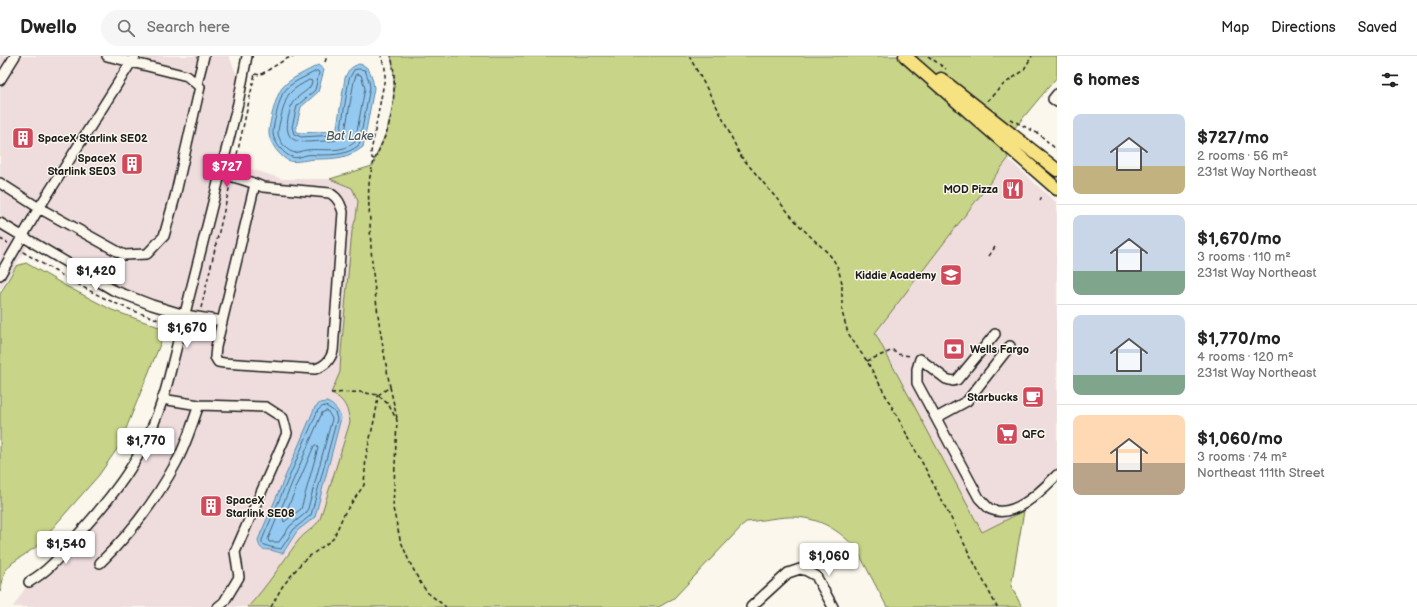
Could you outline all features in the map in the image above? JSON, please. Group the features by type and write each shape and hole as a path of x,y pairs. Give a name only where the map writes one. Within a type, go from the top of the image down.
{"main road":[{"path":"904,56 1057,189"},
{"path":"910,56 1057,170"}],"street":[{"path":"0,80 15,56"},
{"path":"0,183 39,208 124,255 147,254 164,236 175,197 200,87 187,76 133,59 107,56"},
{"path":"196,84 204,56"},
{"path":"29,582 47,570 85,527 130,470 149,435 162,399 185,315 238,103 248,56"},
{"path":"0,275 39,208 133,59"},
{"path":"1057,94 1053,99 1057,102"},
{"path":"220,174 274,188 330,193 335,196 340,203 343,212 332,358 315,369 224,363 218,362 215,357 254,184"},
{"path":"0,223 113,290 152,305 185,315 222,321"},
{"path":"918,358 946,379 953,381 957,380 995,334"},
{"path":"936,418 967,401 1010,346"},
{"path":"918,358 918,383 979,498 989,508 1002,511 1020,506 1036,496 1057,475"},
{"path":"162,399 200,405 266,407 283,418 287,433 235,552 239,577 224,602 218,607"},
{"path":"100,563 118,546 148,508 177,462 200,405"},
{"path":"751,607 788,573 795,570 804,570 811,573 819,581 833,607"}],"path":[{"path":"196,330 200,318 255,74 260,75 286,59 294,56"},
{"path":"325,62 327,56"},
{"path":"374,159 372,158 371,152 385,77 385,68 381,56"},
{"path":"391,56 394,68 394,89 391,113 386,132 374,159 369,185 371,259 383,349 397,420 393,508 400,539 408,561 420,584 428,593 446,607"},
{"path":"689,56 740,155 798,224 833,259 838,268 842,283 842,312 848,333 858,350 867,361 924,466 997,607"},
{"path":"986,102 1004,84 1023,71 1032,56"},
{"path":"1019,123 1039,134 1057,150"},
{"path":"1040,200 1042,195"},
{"path":"0,239 69,280 120,306 160,321 166,327"},
{"path":"989,256 995,247"},
{"path":"867,361 893,350 897,354 918,358"},
{"path":"271,607 282,588 303,561 333,539 344,514 364,485 366,456 378,395 390,387"},
{"path":"331,393 360,392 378,395 388,404 397,420"}],"shaded area":[{"path":"0,56 229,56 242,87 223,160 283,179 330,179 352,188 358,201 352,231 340,372 335,385 339,397 345,404 349,413 350,422 320,519 316,525 300,539 266,586 248,607 13,607 29,582 85,527 149,435 185,315 113,290 0,223"},
{"path":"1008,159 1057,203 1057,482 1024,511 982,532 875,333"},
{"path":"0,231 27,247 0,290"}],"green space":[{"path":"391,56 1057,56 1057,77 1003,142 1008,159 875,333 982,532 1024,511 1011,586 1022,607 887,607 856,548 829,526 814,520 791,517 746,522 674,598 659,607 248,607 268,583 298,541 320,519 350,422 345,404 331,393 340,372 352,231 358,201 352,188 330,179 372,166 389,123 393,104 394,74"},
{"path":"26,263 112,310 159,327 162,331 163,337 119,446 99,475 36,547 12,563 5,571 0,592 0,294 16,266"}],"water":[{"name":"Bat Lake","path":"359,64 366,67 372,76 374,88 363,147 347,156 299,161 286,160 273,145 269,136 270,123 277,97 285,84 318,65 324,70 318,92 301,107 296,128 297,132 301,133 334,131 337,127 345,78 350,69"},
{"path":"327,402 336,408 341,418 315,517 297,531 283,553 263,549 260,547 258,540 315,407 320,403"}],"place":[{"name":"SpaceX Starlink SE02","path":"23,138"},
{"name":"SpaceX Starlink SE03","path":"132,164"},
{"name":"MOD Pizza","path":"1013,189"},
{"name":"Kiddie Academy","path":"951,275"},
{"name":"Wells Fargo","path":"954,349"},
{"name":"Starbucks","path":"1033,397"},
{"name":"QFC","path":"1007,434"},
{"name":"SpaceX Starlink SE08","path":"211,506"}]}
